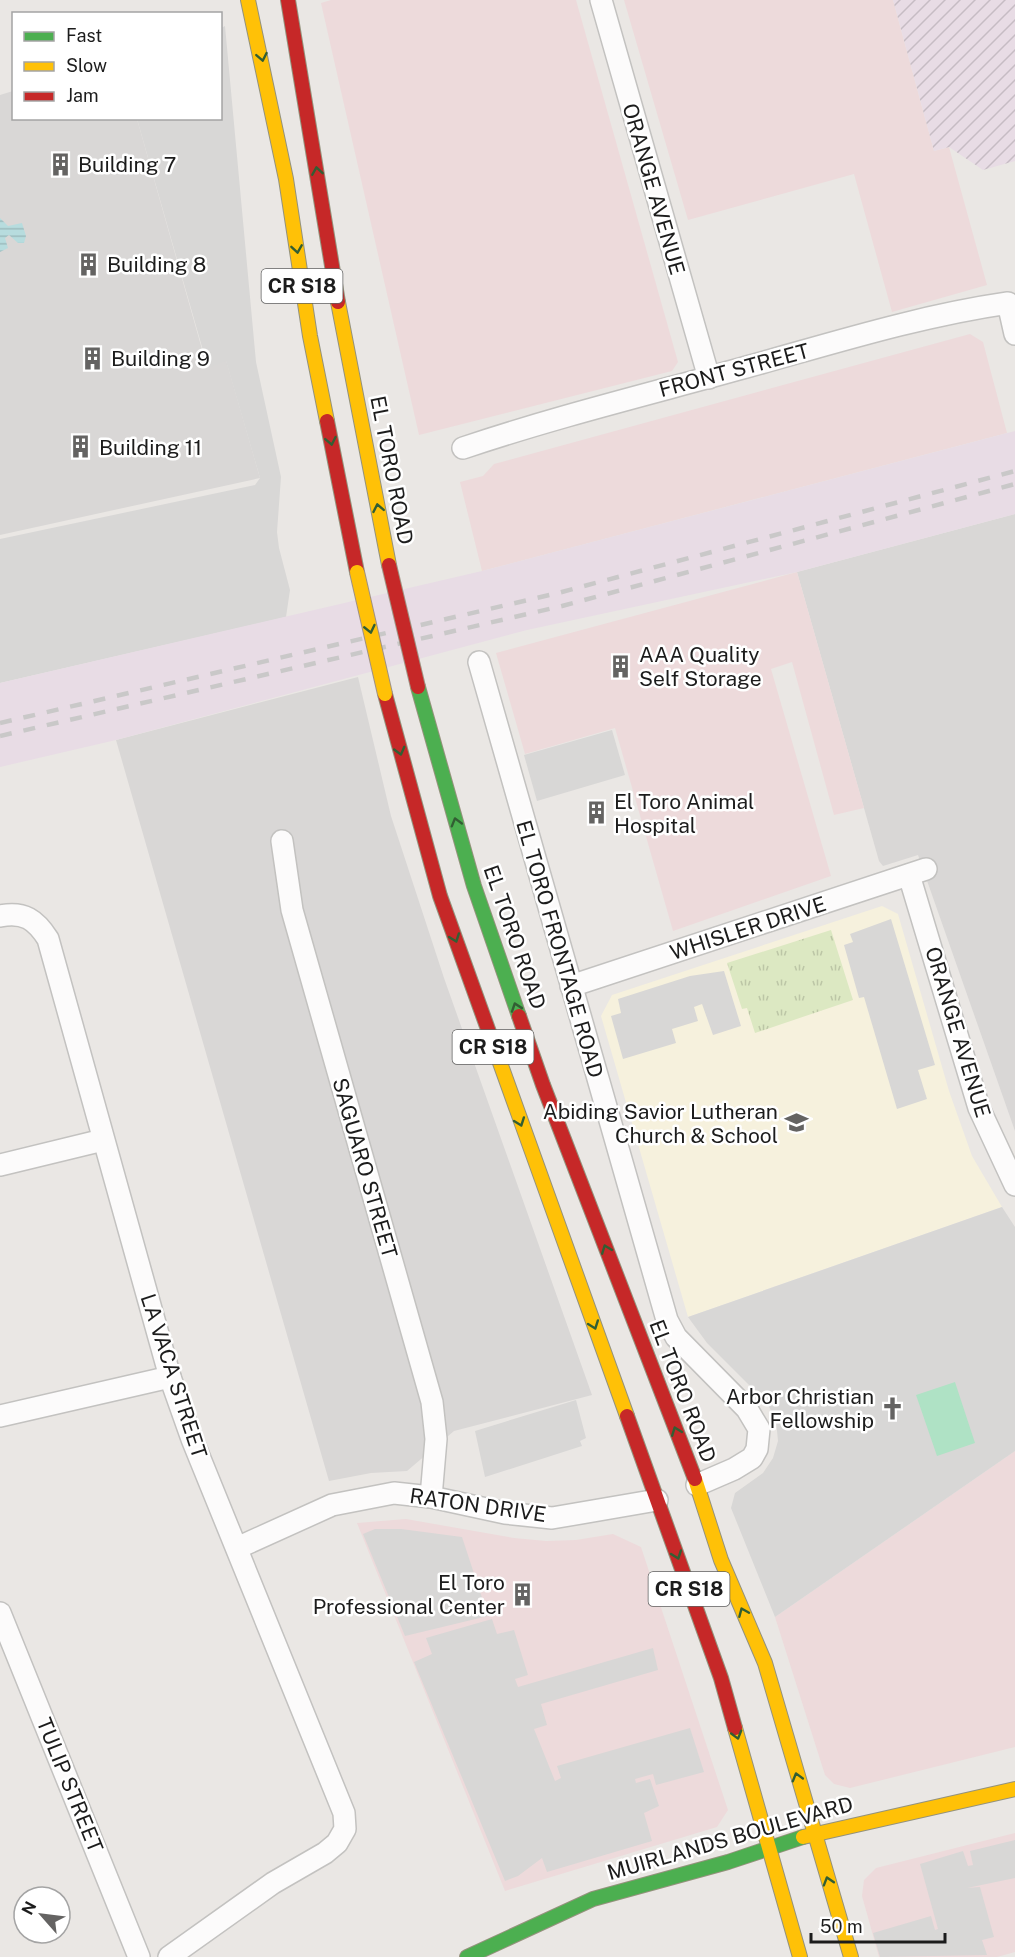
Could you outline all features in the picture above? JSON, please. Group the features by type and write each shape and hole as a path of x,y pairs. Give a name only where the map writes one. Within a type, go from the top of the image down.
{"main road":[{"name":"CR S18","path":"248,0 286,179 310,336 357,572 385,694 440,896 662,1498 721,1678 800,1957"},
{"name":"EL TORO ROAD","path":"288,0 342,329 389,565 418,687 474,886 543,1085 692,1487 765,1663 813,1834 851,1957"},
{"name":"MUIRLANDS BOULEVARD","path":"467,1957 530,1926 593,1899 813,1834 969,1797 1015,1789"}],"street":[{"name":"ORANGE AVENUE","path":"600,0 709,378"},
{"name":"FRONT STREET","path":"463,448 532,425 860,336 976,308 1008,303 1015,334"},
{"name":"EL TORO FRONTAGE ROAD","path":"479,662 667,1320 676,1337 747,1409 759,1429 757,1449 752,1458 734,1469 692,1487"},
{"name":"SAGUARO STREET","path":"282,841 292,910 432,1402 436,1439 431,1497"},
{"name":"ORANGE AVENUE","path":"917,872 979,1108 1015,1185"},
{"name":"WHISLER DRIVE","path":"571,986 917,872"},
{"name":"LA VACA STREET","path":"0,916 19,914 27,917 40,926 48,939 170,1377 192,1439 344,1813 345,1829 337,1843 325,1853 273,1883 170,1957"},
{"path":"0,1165 103,1140"},
{"path":"0,1416 170,1377"},
{"name":"RATON DRIVE","path":"237,1548 338,1504 394,1493 431,1497 505,1513 552,1518 662,1498"},
{"name":"TULIP STREET","path":"0,1613 140,1957"}],"shaded area":[{"path":"331,0 576,0 678,362 672,371 419,435 321,3"},
{"path":"624,0 893,0 934,151 949,147 987,285 892,312 854,174 688,220"},
{"path":"893,0 1015,0 1015,161 983,170 949,147 934,151"},
{"path":"225,26 256,362 281,477 277,532 290,590 286,617 0,683 0,539 255,485 260,478 226,361 208,368 137,120 222,120 222,28"},
{"path":"12,91 12,120 137,120 207,367 226,360 260,478 0,535 0,95"},
{"path":"970,334 983,342 1007,433 482,571 460,482 483,476 494,464"},
{"path":"1015,431 1015,514 797,572 527,630 116,740 0,767 0,683 482,571"},
{"path":"1015,514 1015,1131 918,855 883,866 879,861 797,572"},
{"path":"797,572 864,808 834,815 792,662 771,669 831,876 673,931 615,728 525,754 496,653"},
{"path":"358,677 391,816 444,978 592,1395 454,1431 407,1471 371,1473 329,1481 116,740"},
{"path":"612,730 625,775 537,801 524,755"},
{"name":"Abiding Savior Lutheran Church & School","path":"882,906 898,914 949,1091 972,1156 1002,1207 688,1317 601,1016 612,995"},
{"path":"891,919 935,1065 918,1070 927,1099 897,1109 864,997 859,998 844,945 853,942 850,934"},
{"path":"724,971 741,1026 713,1035 702,1004 694,1007 698,1021 672,1029 676,1043 623,1059 611,1016 621,1013 618,999 690,976"},
{"name":"Arbor Christian Fellowship","path":"1002,1207 1015,1227 1015,1451 775,1617 731,1508 735,1493 763,1473 773,1458 778,1441 776,1420 767,1403 707,1343 688,1317"},
{"path":"576,1400 586,1438 580,1441 582,1446 485,1477 475,1431"},
{"path":"1015,1451 1015,1747 850,1788 834,1784 825,1775 775,1617"},
{"path":"406,1519 514,1538 546,1541 576,1540 613,1534 641,1547 728,1810 717,1827 505,1891 357,1523"},
{"path":"375,1529 401,1529 462,1537 488,1616 405,1636 363,1534"},
{"path":"492,1619 497,1634 514,1630 528,1675 515,1679 518,1687 653,1648 658,1670 541,1704 547,1725 534,1729 555,1781 561,1778 557,1766 690,1728 704,1772 656,1785 653,1774 635,1779 636,1783 650,1779 659,1806 644,1813 652,1841 547,1872 542,1858 518,1876 505,1881 414,1662 432,1654 426,1638"},
{"path":"1015,1833 1015,1952 997,1957 879,1957 862,1896 864,1880 876,1868"},
{"path":"1015,1840 1015,1878 967,1888 980,1887 994,1937 982,1940 987,1955 880,1957 873,1933 931,1916 935,1930 938,1929 920,1864 963,1851 968,1866 973,1865 970,1851"}],"green space":[{"path":"831,930 853,1000 755,1033 747,1008 742,1009 727,963"},
{"path":"955,1382 975,1443 937,1456 916,1395"}],"water":[{"path":"0,218 8,226 22,223 26,236 24,243 18,243 9,235 5,238 8,248 0,252"}],"railway":[{"path":"0,723 558,593 1015,471"},
{"path":"0,736 562,606 1015,484"}],"traffic: fast":[{"path":"418,687 474,886 519,1016"},
{"path":"467,1957 593,1899 728,1862 803,1837"}],"traffic: slow":[{"path":"248,0 286,179 310,336 327,421"},
{"path":"338,302 389,565"},
{"path":"357,572 385,694"},
{"path":"494,1046 627,1416"},
{"path":"695,1479 721,1560 765,1663 851,1957"},
{"path":"735,1728 800,1957"},
{"path":"803,1837 1015,1789"}],"traffic: jam":[{"path":"288,0 338,302"},
{"path":"327,421 357,572"},
{"path":"389,565 418,687"},
{"path":"385,694 440,896 494,1046"},
{"path":"519,1016 543,1085 695,1479"},
{"path":"627,1416 721,1678 735,1728"}],"place":[{"name":"Building 7","path":"60,164"},
{"name":"Building 8","path":"89,264"},
{"name":"Building 9","path":"93,358"},
{"name":"Building 11","path":"81,447"},
{"name":"AAA Quality Self Storage","path":"621,666"},
{"name":"El Toro Animal Hospital","path":"596,813"},
{"name":"Abiding Savior Lutheran Church & School","path":"796,1123"},
{"name":"Arbor Christian Fellowship","path":"892,1408"},
{"name":"El Toro Professional Center","path":"523,1594"}]}
